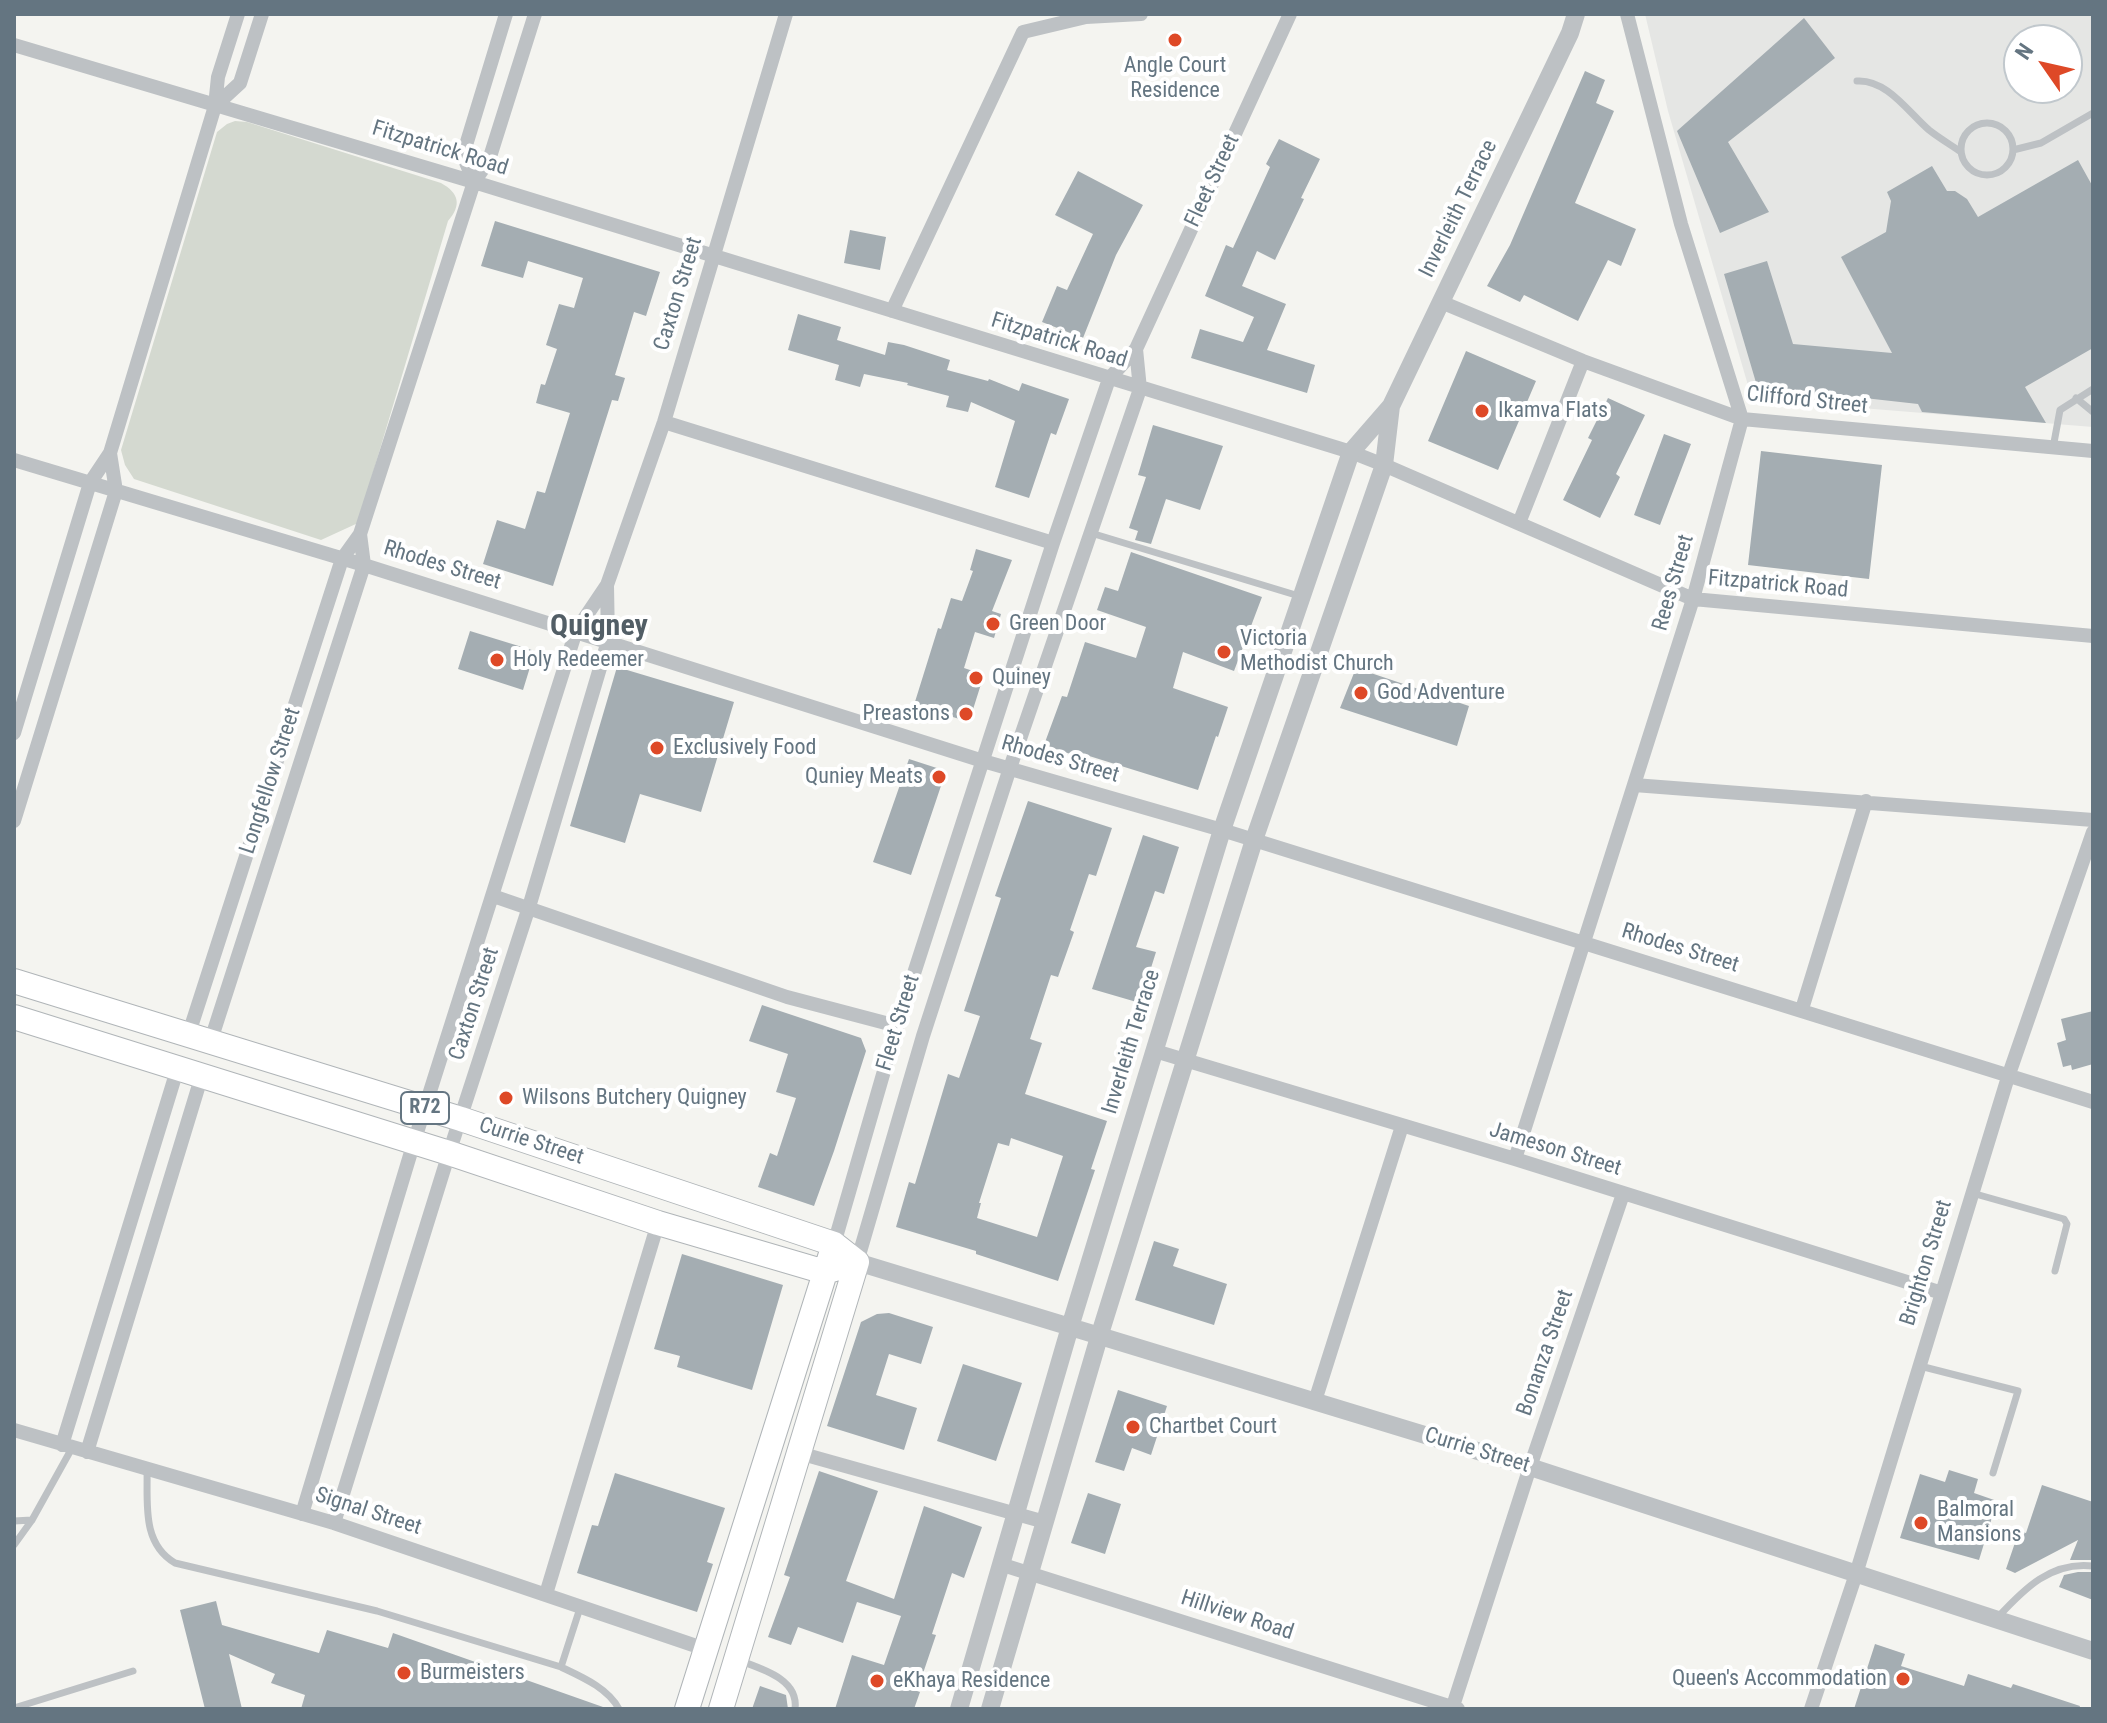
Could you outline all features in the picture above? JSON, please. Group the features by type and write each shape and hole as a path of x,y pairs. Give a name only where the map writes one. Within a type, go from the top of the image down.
{"main road":[{"name":"Currie Street","path":"14,981 461,1119 834,1244 857,1262"},
{"name":"Currie Street","path":"14,1017 449,1153 658,1223 825,1272"},
{"name":"Fleet Street","path":"687,1709 834,1244"},
{"path":"825,1272 857,1262"},
{"name":"Fleet Street","path":"721,1709 857,1262"}],"street":[{"path":"14,733 90,483 110,453 215,106 218,77 238,14"},
{"path":"215,106 240,83 262,14"},
{"name":"Longfellow Street","path":"474,182 463,155 506,14"},
{"name":"Longfellow Street","path":"200,1037 342,559 360,534 474,182 489,160 535,14"},
{"name":"Caxton Street","path":"302,1514 414,1142 576,631 607,585 664,422 786,14"},
{"path":"892,311 1023,32 1026,14"},
{"path":"1023,32 1086,17 1141,14"},
{"name":"Fleet Street","path":"834,1244 897,1026 1109,379 1136,349 1290,14"},
{"name":"Inverleith Terrace","path":"959,1709 1070,1327 1222,830 1351,452 1391,406 1570,33 1576,14"},
{"name":"Inverleith Terrace","path":"1570,33 1584,14"},
{"path":"1627,14 1681,224 1742,419"},
{"name":"Fitzpatrick Road","path":"14,45 474,182 1351,452 1693,599 2093,636"},
{"name":"Clifford Street","path":"1441,302 1583,361 1742,419 2093,451"},
{"name":"Fleet Street","path":"857,1262 923,1036 1010,768 1140,389 1136,349"},
{"path":"1519,523 1583,361"},
{"name":"Inverleith Terrace","path":"990,1709 1099,1337 1254,840 1384,465 1391,406"},
{"name":"Rees Street","path":"1515,1159 1693,599 1742,419"},
{"path":"664,422 1053,543"},
{"path":"14,821 116,491 110,453"},
{"name":"Rhodes Street","path":"14,460 364,565 983,761 1222,830 1802,1009 2093,1102"},
{"name":"Longfellow Street","path":"200,1037 364,565 360,534"},
{"name":"Caxton Street","path":"334,1523 529,907 608,641 607,585"},
{"path":"1634,785 2093,820"},
{"path":"1802,1009 1866,801"},
{"name":"Brighton Street","path":"1811,1709 1856,1574 2008,1077 2093,832"},
{"path":"493,896 787,997 897,1026"},
{"name":"Jameson Street","path":"1155,1051 1515,1159 1942,1293"},
{"path":"74,1448 178,1067"},
{"path":"74,1448 202,1075"},
{"path":"1315,1401 1402,1126"},
{"name":"Bonanza Street","path":"1454,1708 1530,1467 1623,1194"},
{"path":"546,1594 658,1223"},
{"name":"Currie Street","path":"857,1262 1530,1467 2093,1651"},
{"name":"Signal Street","path":"14,1430 334,1523 705,1649"},
{"path":"799,1453 1045,1522"},
{"name":"Hillview Road","path":"1003,1565 1454,1708"}],"lane":[{"path":"1857,81 1878,85 1929,130 1961,152 1969,167 1984,175 2007,166 2013,150 2009,134 1995,124 1987,123 1965,135 1961,152"},
{"path":"2013,150 2041,143 2093,113"},
{"path":"2053,448 2060,410 2093,389"},
{"path":"2076,398 2093,412"},
{"path":"1091,533 1302,597"},
{"path":"1972,1193 2064,1219 2067,1224 2055,1271"},
{"path":"1918,1365 2018,1391 1993,1473"},
{"path":"14,1545 74,1448"},
{"path":"147,1467 151,1537 157,1549 175,1563 377,1611 561,1667 590,1681 605,1692 619,1709"},
{"path":"14,1521 32,1520"},
{"path":"1996,1619 2026,1587 2058,1568 2079,1564 2093,1566"},
{"path":"561,1667 581,1605"},
{"path":"736,1659 790,1686 796,1696 795,1709"},
{"path":"14,1708 133,1671"}],"shaded area":[{"path":"1645,14 2093,14 2093,427 1752,399 1668,111"},
{"path":"235,121 247,122 441,183 455,195 457,205 448,221 358,523 321,540 134,479 125,465 121,450 217,132"}],"building":[{"path":"1804,18 1835,58 1728,142 1769,212 1720,233 1677,131"},
{"path":"1585,71 1605,80 1596,103 1614,111 1575,203 1636,229 1621,266 1608,260 1578,321 1524,295 1520,302 1487,286 1510,245"},
{"path":"1279,139 1320,159 1275,260 1257,251 1242,286 1286,304 1267,350 1315,365 1307,393 1191,358 1200,329 1243,342 1254,317 1205,296 1226,245 1233,248 1270,167 1266,164"},
{"path":"2078,160 2093,187 2093,348 2025,387 2046,423 1922,412 1918,404 1757,386 1724,274 1767,261 1793,344 1892,353 1841,257 1886,232 1891,201 1887,192 1932,166 1947,191 1955,191 1967,199 1978,217"},
{"path":"1078,171 1143,205 1116,255 1083,338 1042,322 1057,286 1067,290 1093,234 1055,215"},
{"path":"495,221 660,272 646,316 634,312 615,375 625,378 618,401 612,400 553,586 483,564 497,520 525,529 537,491 545,493 570,413 536,403 557,349 546,345 559,304 574,308 583,278 528,261 523,278 481,266"},
{"path":"850,230 886,237 880,270 844,263"},
{"path":"798,314 841,327 837,340 885,355 888,342 904,345 950,360 947,370 989,379 1019,391 1022,383 1069,399 1056,435 1051,433 1029,498 995,487 1015,421 971,402 968,412 946,407 949,396 908,383 864,374 860,387 835,380 839,365 788,350"},
{"name":"Ikamva Flats","path":"1466,351 1536,381 1498,470 1428,441"},
{"path":"1608,398 1645,415 1616,474 1620,477 1600,518 1563,500"},
{"path":"1153,425 1223,446 1200,510 1166,499 1151,544 1135,540 1138,531 1129,528 1146,477 1138,475"},
{"path":"1664,434 1691,444 1660,525 1634,515"},
{"path":"1761,451 1882,465 1869,579 1748,565"},
{"path":"976,549 1012,560 992,611 1001,614 994,638 975,632 964,668 979,673 982,681 969,722 914,705 938,628 941,629 951,598 962,601 973,571 970,570"},
{"path":"1131,552 1262,597 1234,671 1183,652 1173,688 1228,707 1198,790 1044,745 1062,696 1067,697 1085,642 1136,658 1146,627 1097,610 1105,587 1118,591"},
{"name":"Holy Redeemer","path":"470,631 535,651 523,690 458,669"},
{"name":"Exclusively Food","path":"617,667 734,702 701,812 640,794 625,843 570,826"},
{"path":"1356,668 1469,706 1457,746 1340,708"},
{"path":"909,759 946,771 911,875 873,862"},
{"path":"1028,801 1112,828 1096,876 1089,874 1058,977 1051,975 1030,1039 1042,1043 1025,1094 1107,1121 1091,1169 1095,1170 1058,1281 976,1254 976,1251 896,1227 909,1182 915,1184 948,1074 959,1078 980,1016 964,1011 1001,898 995,896","holes":["1011,1138 1063,1156 1037,1237 977,1218 998,1143 1009,1146"]},
{"path":"1143,835 1179,847 1164,894 1155,891 1136,947 1156,952 1140,1003 1092,989"},
{"path":"762,1005 861,1038 866,1051 814,1206 758,1187 770,1153 777,1156 796,1098 776,1092 788,1054 749,1041"},
{"path":"2093,1011 2093,1064 2072,1070 2071,1065 2063,1067 2057,1043 2066,1040 2061,1019"},
{"path":"1154,1241 1179,1249 1173,1266 1227,1284 1214,1325 1135,1300"},
{"path":"682,1254 783,1285 752,1390 677,1367 680,1356 654,1349"},
{"path":"889,1313 933,1327 921,1364 889,1354 876,1395 917,1408 904,1450 827,1426 861,1322 877,1314"},
{"path":"963,1364 1022,1383 996,1461 937,1441"},
{"name":"Chartbet Court","path":"1118,1390 1167,1406 1151,1455 1132,1448 1124,1471 1095,1462"},
{"name":"Balmoral Mansions","path":"1949,1470 1978,1479 1974,1493 1997,1501 1979,1560 1900,1538 1920,1474 1945,1482"},
{"path":"819,1471 878,1491 846,1581 894,1599 924,1506 982,1527 964,1578 952,1573 932,1634 936,1635 914,1709 835,1709 852,1655 884,1665 901,1616 857,1602 843,1643 798,1627 791,1645 768,1637 790,1577 784,1575"},
{"path":"615,1473 725,1508 707,1562 713,1564 697,1612 577,1573 592,1525 598,1526"},
{"path":"2042,1485 2093,1502 2093,1560 2070,1560 2078,1540 2015,1573 2006,1569 2019,1531 2026,1533"},
{"path":"1088,1493 1121,1504 1105,1554 1071,1543"},
{"path":"2093,1572 2093,1600 2059,1587 2064,1575"},
{"path":"216,1601 222,1625 319,1653 327,1630 388,1648 393,1633 603,1707 301,1709 305,1695 271,1683 275,1674 229,1654 242,1709 205,1709 180,1610"},
{"name":"Queen's Accommodation","path":"1875,1644 1905,1654 1901,1666 1964,1686 1968,1674 2011,1688 2013,1684 2080,1706 2079,1709 1854,1709"},
{"path":"760,1686 786,1695 788,1709 752,1709"}],"place":[{"name":"Angle Court Residence","path":"1175,40"},
{"name":"Ikamva Flats","path":"1482,411"},
{"name":"Green Door","path":"993,624"},
{"name":"Victoria Methodist Church","path":"1224,652"},
{"name":"Holy Redeemer","path":"497,660"},
{"name":"Quiney","path":"976,678"},
{"name":"God Adventure","path":"1361,693"},
{"name":"Preastons","path":"966,714"},
{"name":"Exclusively Food","path":"657,748"},
{"name":"Quniey Meats","path":"939,777"},
{"name":"Wilsons Butchery Quigney","path":"506,1098"},
{"name":"Chartbet Court","path":"1133,1427"},
{"name":"Balmoral Mansions","path":"1921,1523"},
{"name":"Burmeisters","path":"404,1673"},
{"name":"Queen's Accommodation","path":"1903,1679"},
{"name":"eKhaya Residence","path":"877,1681"}],"district":[{"name":"Quigney","path":"599,627"}]}
